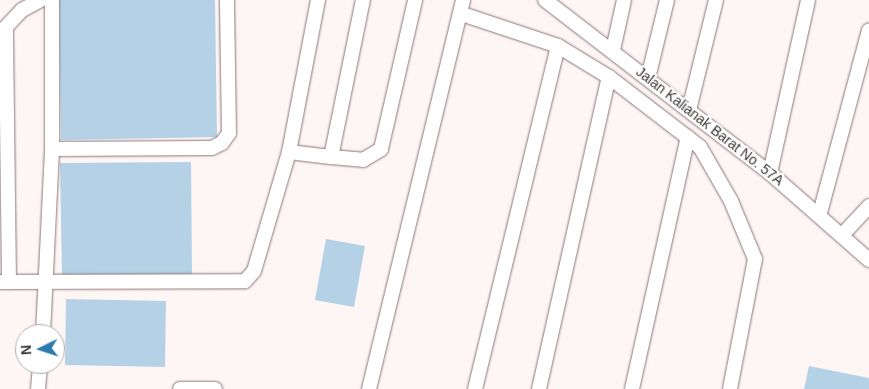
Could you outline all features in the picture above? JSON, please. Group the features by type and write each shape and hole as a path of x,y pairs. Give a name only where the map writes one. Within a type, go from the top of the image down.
{"lane":[{"path":"41,0 22,10 3,28 5,282 48,284 245,281 254,271 289,152 318,0"},
{"path":"44,324 48,284 52,149 52,0"},
{"path":"52,149 212,148 222,143 229,132 227,0"},
{"path":"331,157 363,0"},
{"path":"289,152 363,160 381,149 415,0"},
{"name":"Jalan Kalianak Barat No. 57A","path":"545,0 563,6 613,50 770,172 844,233 869,260"},
{"path":"613,50 624,0"},
{"path":"648,78 667,0"},
{"path":"689,110 716,0"},
{"path":"770,172 808,0"},
{"path":"369,389 462,7"},
{"name":"Jalan Kalianak Barat No. 57A","path":"462,7 558,46 609,77 700,147 731,201 755,259 730,389"},
{"path":"820,213 869,30"},
{"path":"475,389 558,46"},
{"path":"539,389 609,77"},
{"path":"632,389 688,137"},
{"path":"844,233 868,209"},
{"path":"38,389 39,374"},
{"path":"180,389 215,389"}],"building":[{"path":"59,0 215,0 217,137 61,140"},
{"path":"191,162 192,274 62,275 60,163"},
{"path":"326,239 365,246 354,307 315,300"},
{"path":"66,299 166,301 165,367 65,365"},
{"path":"809,366 869,378 869,389 804,389"}]}
